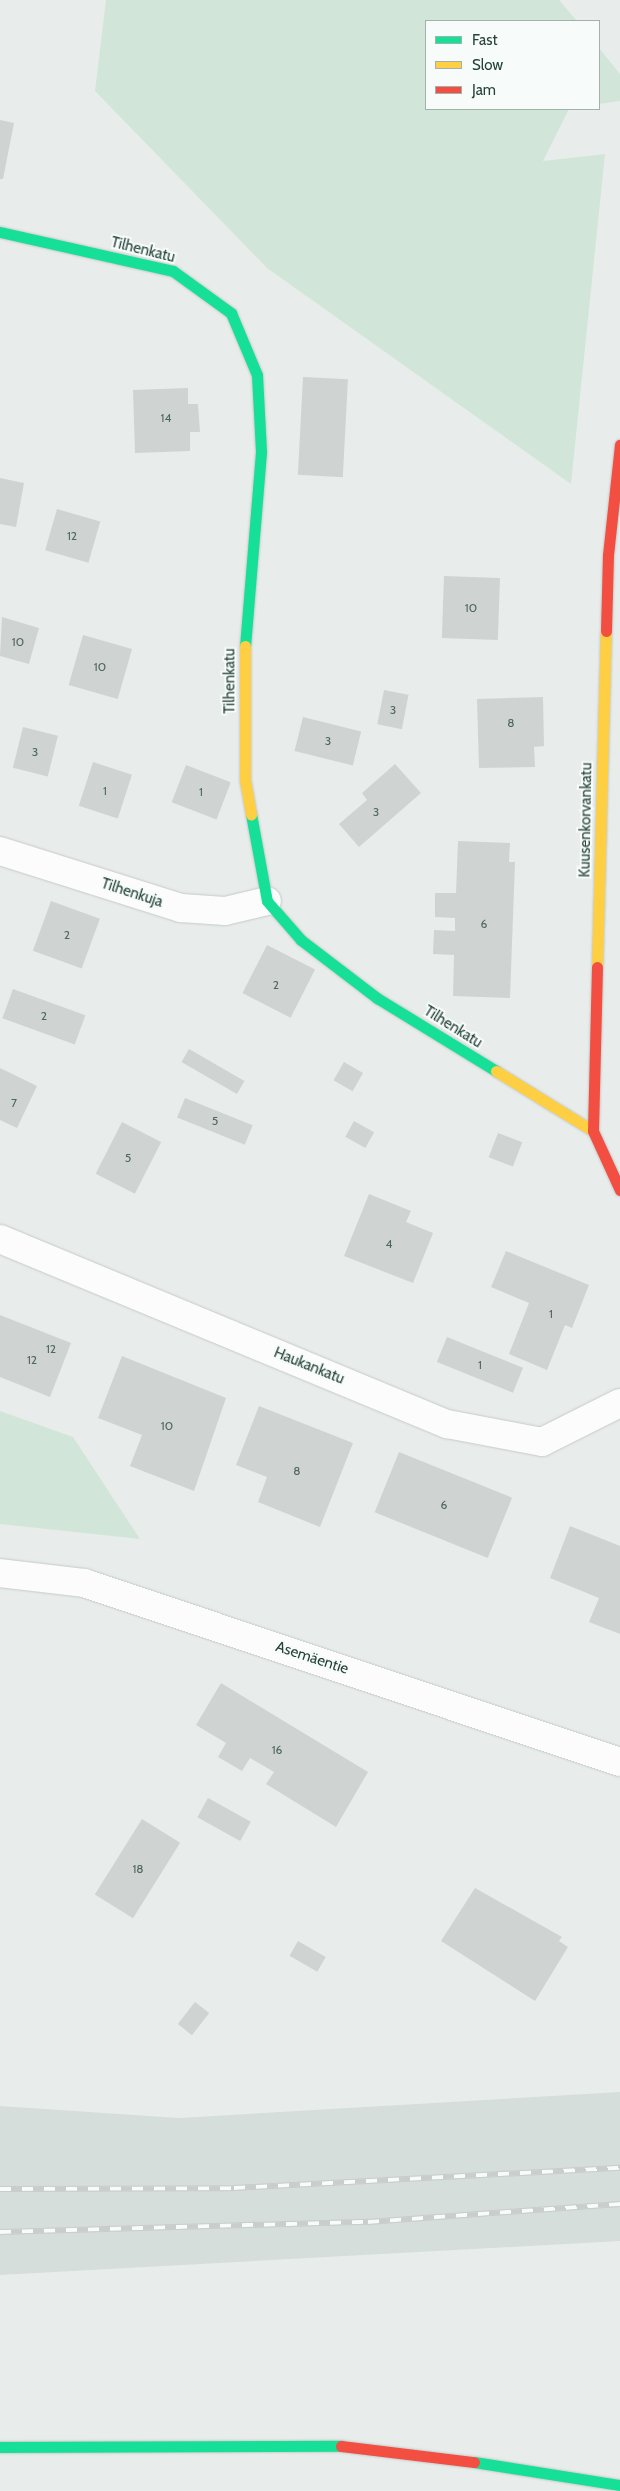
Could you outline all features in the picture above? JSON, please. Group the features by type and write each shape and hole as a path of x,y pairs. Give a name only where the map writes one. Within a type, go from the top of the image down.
{"main road":[{"name":"Tilhenkatu","path":"0,232 173,272 231,313 258,375 261,452 245,638 245,780 266,902 301,940 377,998 593,1131"},
{"name":"Kuusenkorvankatu","path":"620,445 608,555 593,1131 620,1190"},
{"path":"0,2447 162,2443 370,2446 620,2485"}],"street":[{"name":"Tilhenkuja","path":"0,851 180,908 225,911 266,902"},
{"name":"Haukankatu","path":"0,1239 447,1424 542,1442 620,1403"},
{"name":"Asemäentie","path":"0,1573 84,1583 620,1762"}],"shaded area":[{"path":"620,2092 620,2241 0,2275 0,2106 179,2118"}],"green space":[{"path":"106,0 559,0 576,20 425,20 425,110 568,110 543,161 605,154 571,484 267,268 95,91"},
{"path":"600,49 620,74 620,101 600,104"},
{"path":"0,1411 73,1437 140,1539 0,1524"}],"building":[{"path":"0,120 14,123 3,179 0,179"},
{"path":"303,377 348,379 343,477 298,475"},
{"path":"188,388 188,404 198,404 200,432 190,432 190,451 135,453 133,390"},
{"path":"0,478 24,483 16,527 0,524"},
{"path":"57,509 100,521 88,563 45,550"},
{"path":"444,576 500,578 498,640 442,638"},
{"path":"2,617 39,628 29,664 0,656"},
{"path":"83,635 132,649 118,699 69,685"},
{"path":"384,690 409,695 402,729 377,724"},
{"path":"543,697 544,746 534,747 535,767 479,768 477,699"},
{"path":"303,717 361,732 353,765 295,751"},
{"path":"23,727 58,736 48,776 13,768"},
{"path":"93,762 132,775 118,818 79,806"},
{"path":"395,764 421,793 359,847 339,824 367,800 362,793"},
{"path":"186,765 231,782 216,820 172,802"},
{"path":"458,841 510,843 509,862 515,862 510,998 453,996 454,955 433,954 434,930 455,931 455,918 435,917 435,893 456,893"},
{"path":"51,901 100,919 82,969 33,951"},
{"path":"267,945 315,970 291,1018 242,993"},
{"path":"13,989 85,1015 75,1044 2,1018"},
{"path":"189,1049 244,1081 237,1094 181,1062"},
{"path":"344,1062 363,1073 353,1091 334,1080"},
{"path":"0,1068 37,1086 17,1128 0,1120"},
{"path":"185,1098 253,1125 245,1145 177,1117"},
{"path":"354,1121 374,1132 365,1148 345,1137"},
{"path":"122,1122 161,1142 135,1194 96,1174"},
{"path":"498,1133 522,1142 513,1167 489,1157"},
{"path":"369,1194 411,1211 406,1222 433,1233 413,1283 344,1256"},
{"path":"506,1251 589,1285 572,1328 565,1325 547,1370 509,1354 529,1303 491,1287"},
{"path":"0,1315 71,1343 50,1397 0,1377"},
{"path":"447,1337 523,1368 513,1393 437,1362"},
{"path":"122,1356 226,1398 194,1491 130,1466 142,1435 98,1418"},
{"path":"259,1406 353,1443 320,1527 258,1502 267,1477 236,1465"},
{"path":"399,1452 512,1498 488,1558 375,1512"},
{"path":"570,1526 620,1546 620,1634 589,1622 599,1598 550,1578"},
{"path":"221,1683 368,1772 336,1827 266,1784 274,1772 250,1758 242,1771 218,1757 226,1743 196,1725"},
{"path":"208,1798 251,1822 240,1841 197,1817"},
{"path":"142,1819 180,1843 133,1918 95,1894"},
{"path":"475,1888 562,1937 559,1941 568,1947 535,2001 441,1941"},
{"path":"298,1941 326,1957 317,1972 290,1956"},
{"path":"195,2002 209,2013 192,2035 178,2024"}],"railway":[{"path":"0,2189 234,2188 620,2168"},
{"path":"0,2232 368,2222 620,2204"}],"traffic: fast":[{"path":"0,232 173,271 231,313 257,375 261,452 245,646"},
{"path":"251,814 267,901 301,940 377,998 496,1071"},
{"path":"0,2447 341,2446"},
{"path":"474,2462 620,2485"}],"traffic: slow":[{"path":"597,967 606,631"},
{"path":"245,646 245,780 251,814"},
{"path":"496,1071 593,1131"}],"traffic: jam":[{"path":"606,631 608,555 620,445"},
{"path":"597,967 593,1131 620,1190"},
{"path":"341,2446 474,2462"}]}
